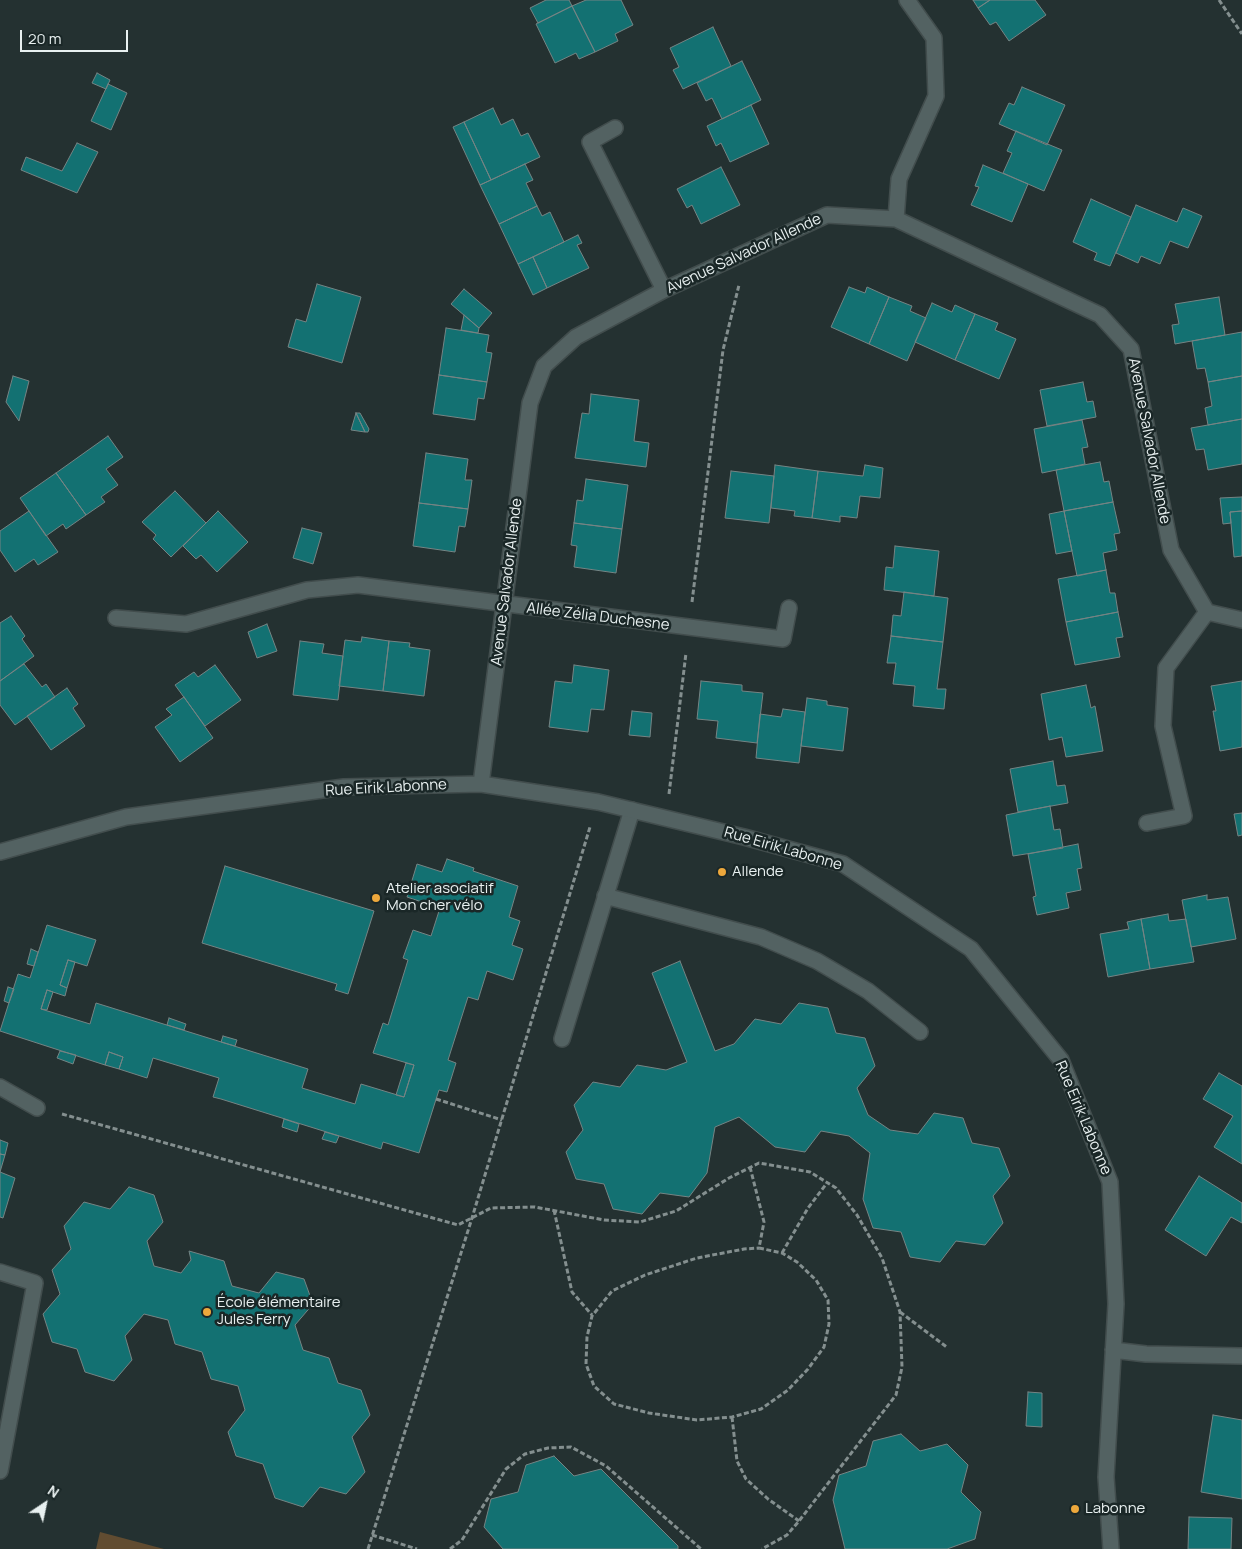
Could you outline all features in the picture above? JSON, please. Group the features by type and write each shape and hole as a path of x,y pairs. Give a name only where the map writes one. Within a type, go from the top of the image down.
{"street":[{"path":"896,219 899,179 936,96 934,38 907,0"},
{"path":"614,128 590,142 664,290"},
{"name":"Avenue Salvador Allende","path":"481,784 530,403 544,366 576,337 664,290 827,216 896,219 1100,316 1130,349 1170,550 1207,612"},
{"name":"Allée Zélia Duchesne","path":"116,618 186,624 307,590 358,585 784,640 789,608"},
{"path":"1147,823 1184,816 1164,726 1166,668 1207,612 1242,620"},
{"name":"Rue Eirik Labonne","path":"0,852 126,817 344,787 481,784 598,802 844,864 971,949 1061,1060 1110,1182 1116,1304 1106,1478 1111,1549"},
{"path":"562,1040 632,810"},
{"path":"605,896 761,937 817,961 868,991 920,1032"},
{"path":"0,1087 37,1108"},
{"path":"0,1272 35,1283 0,1471"},
{"path":"1113,1350 1146,1354 1242,1356"}],"path":[{"path":"1219,0 1242,34"},
{"path":"666,819 723,350 746,252"},
{"path":"368,1549 472,1218 598,802"},
{"path":"436,1099 502,1120"},
{"path":"37,1108 458,1225 491,1208 535,1207 604,1220 640,1222 676,1211 729,1178 759,1163 810,1172 827,1182 836,1188 857,1215 882,1258 900,1312 902,1367 896,1395 788,1535 762,1549"},
{"path":"750,1167 764,1222 760,1248"},
{"path":"782,1254 808,1208 827,1182"},
{"path":"554,1210 572,1292 592,1316"},
{"path":"760,1248 782,1254 816,1280 828,1300 829,1324 824,1347 808,1369 788,1390 761,1409 732,1417 698,1420 649,1414 614,1404 594,1386 586,1364 588,1337 592,1316 612,1291 645,1275 696,1258 760,1248"},
{"path":"900,1312 948,1348"},
{"path":"732,1417 737,1462 746,1479 768,1499 798,1521"},
{"path":"450,1549 462,1540 506,1469 525,1454 548,1448 571,1447 606,1466 701,1549"},
{"path":"372,1535 417,1549"}],"shaded area":[{"path":"100,1532 164,1549 96,1549"}],"building":[{"path":"546,0 569,0 572,6 538,23 530,8"},
{"path":"586,0 621,0 633,25 615,34 618,41 595,52 572,6"},
{"path":"973,0 990,0 978,8"},
{"path":"990,0 1035,0 1046,15 1009,41 996,22 990,25 978,8"},
{"path":"572,6 595,52 579,59 576,53 555,63 536,24"},
{"path":"713,27 731,66 683,89 673,70 679,67 670,48"},
{"path":"742,61 761,100 722,119 712,98 706,101 697,83"},
{"path":"97,73 110,80 106,89 92,83"},
{"path":"108,84 127,93 111,130 91,121"},
{"path":"1022,87 1065,105 1047,145 999,124 1009,103 1014,105"},
{"path":"751,105 769,144 730,162 721,143 716,146 707,126"},
{"path":"493,108 501,125 513,119 521,136 528,133 540,157 491,180 464,122"},
{"path":"464,122 491,180 480,185 453,127"},
{"path":"1016,131 1062,150 1044,191 1003,173 1012,153 1007,151"},
{"path":"77,143 98,152 77,193 21,170 26,157 62,171"},
{"path":"525,164 533,180 526,183 537,206 499,224 480,185"},
{"path":"983,165 1028,184 1012,222 971,205 979,187 975,186"},
{"path":"721,167 740,205 701,224 692,205 687,208 677,189"},
{"path":"1091,199 1131,217 1110,266 1094,260 1097,253 1073,242"},
{"path":"1136,205 1177,222 1183,208 1202,216 1188,248 1170,241 1160,264 1141,256 1138,263 1116,253"},
{"path":"537,206 542,216 550,212 564,242 518,264 499,224"},
{"path":"578,235 582,243 577,245 589,268 547,288 533,257"},
{"path":"533,257 547,288 533,295 518,264"},
{"path":"317,284 361,297 342,363 288,347 296,319 306,322"},
{"path":"849,287 865,293 867,287 889,297 869,344 831,327"},
{"path":"464,289 492,313 479,328 451,304"},
{"path":"889,297 912,306 910,311 926,318 907,361 869,344"},
{"path":"1219,297 1225,335 1175,344 1172,325 1179,324 1175,304"},
{"path":"932,303 952,312 955,305 975,314 955,360 915,342"},
{"path":"975,314 998,323 995,330 1016,339 999,379 955,360"},
{"path":"464,315 479,328 478,333 461,330"},
{"path":"446,328 489,335 486,352 492,353 487,382 439,375"},
{"path":"1242,332 1242,376 1208,382 1205,368 1197,369 1192,341"},
{"path":"439,375 487,382 484,399 478,398 475,420 433,414"},
{"path":"13,376 29,381 19,421 6,402"},
{"path":"1242,376 1242,419 1208,425 1205,408 1212,406 1208,382"},
{"path":"1083,382 1087,402 1093,401 1096,417 1047,426 1040,390"},
{"path":"591,394 639,400 634,441 649,443 646,467 575,458 582,413 589,414"},
{"path":"356,413 365,432 351,430"},
{"path":"356,413 360,413 369,429 368,432 365,432"},
{"path":"1242,419 1242,464 1208,470 1204,449 1196,450 1191,428"},
{"path":"1082,420 1088,447 1082,448 1085,464 1042,473 1034,429"},
{"path":"108,436 123,457 106,469 118,485 101,497 105,502 86,515 56,473"},
{"path":"426,453 468,459 465,480 472,480 468,509 419,503"},
{"path":"1100,462 1104,482 1109,481 1113,502 1064,511 1056,470"},
{"path":"775,465 818,471 812,518 794,516 795,511 771,508"},
{"path":"865,465 883,468 880,498 860,496 857,518 840,516 840,522 812,518 818,471 863,476"},
{"path":"731,471 774,476 769,523 725,518"},
{"path":"56,473 86,515 66,529 63,524 46,536 20,498"},
{"path":"586,479 628,485 622,529 574,523 577,500 583,501"},
{"path":"175,491 206,523 171,557 153,539 156,535 142,522"},
{"path":"1242,497 1242,511 1230,512 1231,523 1223,524 1220,498"},
{"path":"1113,502 1120,533 1114,534 1117,550 1103,553 1106,570 1077,576 1064,511"},
{"path":"419,503 468,509 465,527 459,526 455,552 413,546"},
{"path":"29,511 58,552 38,565 34,559 15,572 0,550 0,531"},
{"path":"218,511 248,542 217,572 201,555 196,559 183,546"},
{"path":"1064,511 1072,551 1056,554 1049,514"},
{"path":"1242,511 1242,556 1234,557 1230,512"},
{"path":"574,523 622,529 616,573 574,567 577,546 571,545"},
{"path":"302,528 322,533 313,564 293,558"},
{"path":"895,546 939,551 934,596 884,590 886,567 893,568"},
{"path":"1106,570 1110,593 1115,593 1118,612 1066,622 1058,579"},
{"path":"904,592 948,598 943,642 891,636 893,615 901,616"},
{"path":"1118,612 1123,637 1116,638 1120,657 1075,665 1066,622"},
{"path":"11,616 25,636 22,639 34,656 0,681 0,623"},
{"path":"267,624 277,651 257,658 248,632"},
{"path":"891,636 943,642 937,689 946,689 944,709 913,706 915,686 893,684 896,663 887,663"},
{"path":"362,637 389,641 383,691 339,686 345,640 361,642"},
{"path":"300,641 324,644 322,653 343,656 338,700 293,695"},
{"path":"389,641 410,643 409,647 430,650 424,696 383,691"},
{"path":"24,664 42,687 46,684 55,697 15,725 0,705 0,681"},
{"path":"215,665 241,700 205,726 175,685 194,672 198,677"},
{"path":"574,665 609,670 604,710 591,709 588,732 549,727 555,681 572,683"},
{"path":"701,681 742,685 742,691 763,693 757,743 716,738 718,721 697,719"},
{"path":"1242,681 1242,747 1220,751 1213,711 1216,711 1211,686"},
{"path":"1086,685 1091,708 1095,706 1103,751 1066,757 1062,737 1049,740 1041,694"},
{"path":"67,688 78,704 73,708 85,726 51,750 27,716"},
{"path":"184,697 213,738 180,762 155,727 172,715 166,709"},
{"path":"807,698 827,701 827,705 848,708 843,751 801,746"},
{"path":"783,709 805,712 799,763 756,758 760,714 781,717"},
{"path":"632,711 652,713 650,737 629,735"},
{"path":"1053,761 1057,786 1065,785 1068,803 1018,812 1010,769"},
{"path":"1050,806 1054,830 1060,829 1063,848 1013,856 1006,815"},
{"path":"1242,813 1242,835 1238,836 1234,814"},
{"path":"1078,844 1082,868 1077,869 1081,890 1066,893 1069,908 1037,915 1033,897 1036,896 1028,854"},
{"path":"447,859 474,868 473,871 518,886 509,917 520,921 512,945 523,949 513,980 487,971 478,1000 468,997 448,1060 456,1063 447,1092 439,1090 419,1153 383,1142 381,1149 213,1097 219,1078 153,1058 147,1078 119,1069 123,1057 109,1052 105,1065 0,1031 18,974 30,978 47,925 96,940 87,966 68,960 60,985 67,988 65,996 47,990 41,1009 90,1024 96,1003 308,1069 302,1088 355,1104 361,1084 404,1097 414,1065 373,1053 383,1023 388,1025 408,960 403,958 413,930 431,936 440,908 407,897 417,864 442,872"},
{"path":"225,866 374,911 348,994 335,990 337,984 202,943"},
{"path":"1207,895 1207,900 1228,897 1236,939 1191,947 1182,900"},
{"path":"1168,914 1169,921 1186,919 1194,962 1150,969 1141,919"},
{"path":"1141,919 1150,969 1108,977 1100,934 1129,929 1127,922"},
{"path":"31,949 38,952 34,966 27,964"},
{"path":"68,960 75,962 67,988 60,985"},
{"path":"680,961 715,1051 734,1044 755,1019 781,1024 799,1003 828,1008 836,1033 865,1038 875,1066 857,1088 868,1115 890,1130 918,1134 934,1113 963,1118 972,1143 999,1148 1010,1176 993,1196 1003,1223 985,1245 956,1241 940,1262 910,1257 901,1232 873,1228 863,1199 870,1153 849,1136 821,1131 805,1152 775,1147 739,1117 715,1127 707,1173 689,1197 660,1193 642,1214 613,1209 604,1184 576,1179 566,1152 583,1130 574,1105 593,1082 620,1087 637,1065 666,1070 687,1062 652,973"},
{"path":"8,987 14,989 9,1003 4,1001"},
{"path":"47,990 53,992 47,1010 41,1009"},
{"path":"169,1018 186,1024 184,1030 167,1025"},
{"path":"223,1036 237,1040 235,1046 221,1042"},
{"path":"60,1051 76,1055 73,1064 57,1058"},
{"path":"109,1052 123,1057 119,1069 105,1065"},
{"path":"406,1063 414,1065 404,1097 396,1095"},
{"path":"1219,1073 1242,1086 1242,1164 1214,1147 1233,1116 1203,1099"},
{"path":"284,1119 299,1124 297,1132 282,1127"},
{"path":"325,1132 339,1136 336,1143 322,1139"},
{"path":"0,1140 8,1143 5,1155 0,1154"},
{"path":"0,1154 5,1155 0,1172"},
{"path":"0,1172 15,1178 3,1218 0,1217"},
{"path":"1199,1176 1242,1203 1242,1223 1231,1217 1206,1256 1165,1230"},
{"path":"129,1187 154,1195 163,1222 147,1241 154,1266 181,1273 191,1260 189,1251 224,1261 232,1286 259,1293 276,1272 304,1279 313,1304 295,1325 303,1350 329,1358 338,1383 361,1390 370,1415 352,1437 365,1472 346,1494 320,1487 303,1507 275,1498 263,1464 236,1456 228,1432 245,1410 238,1386 211,1379 202,1352 175,1344 168,1320 144,1314 125,1336 132,1360 114,1381 85,1372 77,1349 52,1342 43,1314 60,1294 52,1270 71,1249 64,1226 84,1202 110,1209"},
{"path":"1028,1392 1042,1393 1042,1427 1026,1426"},
{"path":"1213,1415 1242,1420 1242,1499 1201,1492"},
{"path":"901,1434 920,1451 947,1444 968,1465 961,1492 981,1512 975,1539 947,1549 845,1549 833,1500 839,1475 866,1466 873,1441"},
{"path":"554,1456 574,1476 601,1469 678,1546 678,1549 503,1549 484,1527 491,1499 518,1492 526,1465"},
{"path":"1189,1517 1232,1518 1231,1549 1188,1549"}],"place":[{"name":"Allende","path":"722,872"},
{"name":"Atelier asociatif Mon cher vélo","path":"376,898"},
{"name":"École élémentaire Jules Ferry","path":"207,1312"},
{"name":"Labonne","path":"1075,1509"}]}
